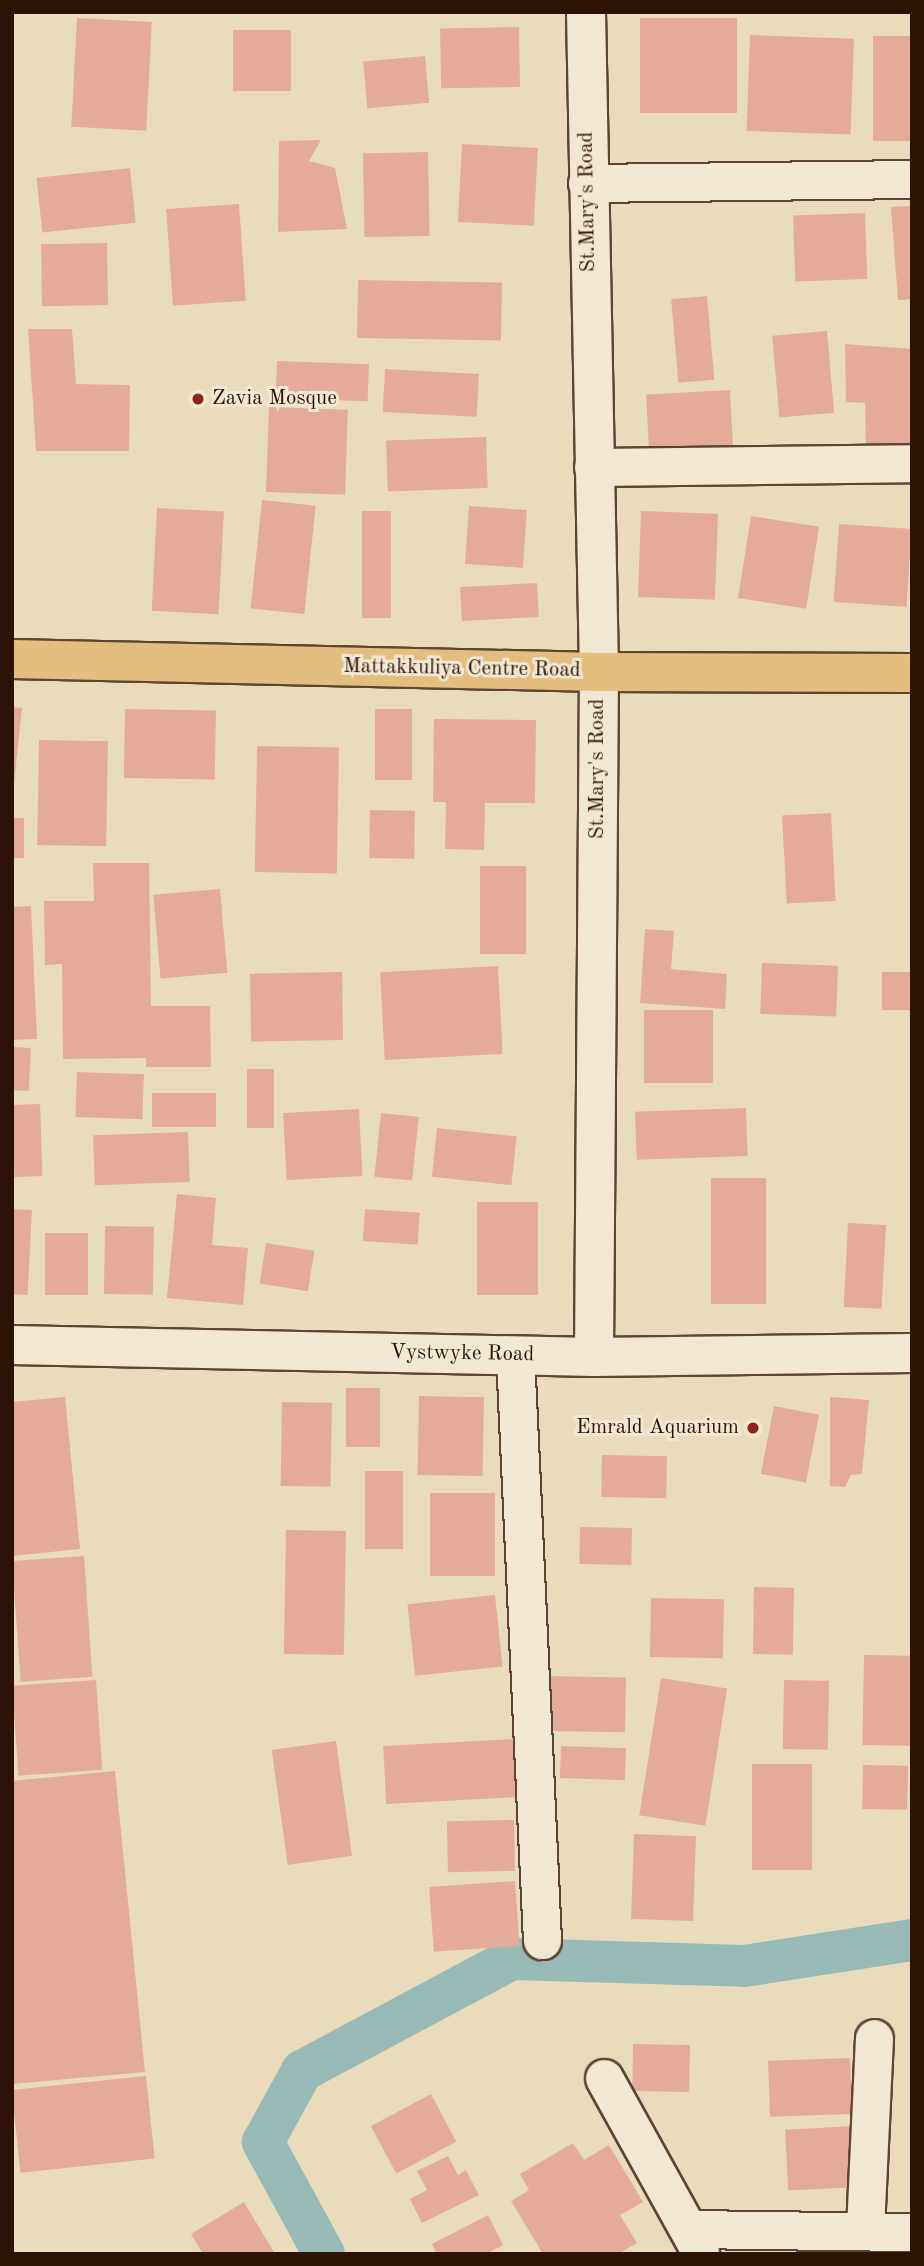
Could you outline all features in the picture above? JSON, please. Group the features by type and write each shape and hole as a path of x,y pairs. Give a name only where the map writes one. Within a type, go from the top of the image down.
{"main road":[{"name":"Mattakkuliya Centre Road","path":"12,659 599,672 912,673"}],"street":[{"name":"St.Mary's Road","path":"586,12 587,184 599,672 594,1357"},
{"path":"587,184 912,179"},
{"path":"593,467 912,463"},
{"name":"Vystwyke Road","path":"12,1345 594,1357 912,1353"},
{"path":"515,1355 542,1940"},
{"path":"865,2229 874,2038"},
{"path":"604,2078 696,2241 865,2229 912,2232"}],"building":[{"path":"77,18 152,22 146,131 71,127"},
{"path":"640,18 737,18 737,113 640,113"},
{"path":"519,27 520,87 441,88 440,28"},
{"path":"233,30 291,30 291,91 233,91"},
{"path":"750,35 854,39 851,135 747,131"},
{"path":"873,36 912,36 912,141 873,141"},
{"path":"425,56 429,103 367,108 363,61"},
{"path":"321,140 309,161 335,168 347,229 278,232 279,141"},
{"path":"462,144 538,148 534,226 458,222"},
{"path":"428,152 429,236 364,237 363,153"},
{"path":"130,168 136,223 42,233 37,178"},
{"path":"239,204 246,301 173,306 166,209"},
{"path":"912,206 912,299 898,300 891,207"},
{"path":"865,213 867,279 795,281 793,216"},
{"path":"107,243 108,305 42,306 41,244"},
{"path":"358,280 502,283 501,341 357,338"},
{"path":"707,296 714,380 678,383 671,299"},
{"path":"28,329 72,329 76,384 130,385 129,451 36,451"},
{"path":"827,331 834,413 779,417 772,336"},
{"path":"845,344 912,349 912,450 866,451 865,403 846,402"},
{"path":"277,361 369,364 368,401 276,398"},
{"path":"385,369 479,374 477,417 383,412"},
{"path":"730,390 733,452 649,456 646,394"},
{"path":"269,407 348,410 345,495 266,492"},
{"path":"486,437 488,488 388,491 386,440"},
{"path":"262,500 316,506 304,614 251,608"},
{"path":"469,506 527,510 523,568 465,564"},
{"path":"157,508 224,512 219,614 152,611"},
{"path":"362,511 391,511 391,618 362,618"},
{"path":"641,511 718,514 715,600 638,597"},
{"path":"751,516 819,527 806,609 738,598"},
{"path":"839,524 912,529 906,607 834,602"},
{"path":"537,583 539,617 462,621 460,587"},
{"path":"12,707 22,708 12,803"},
{"path":"125,709 216,711 215,780 124,778"},
{"path":"375,709 412,709 412,780 375,780"},
{"path":"434,719 536,720 535,803 485,803 484,850 445,849 446,802 433,802"},
{"path":"39,740 108,741 106,846 37,845"},
{"path":"257,746 339,747 337,873 255,872"},
{"path":"370,810 415,811 414,859 369,858"},
{"path":"831,813 836,901 787,903 782,816"},
{"path":"12,818 24,818 24,858 12,858"},
{"path":"93,863 149,863 151,1006 210,1006 211,1067 146,1067 146,1058 63,1059 62,964 45,965 44,901 94,901"},
{"path":"480,866 526,866 526,954 480,954"},
{"path":"220,889 227,973 161,979 153,895"},
{"path":"31,906 37,1039 12,1040 12,907"},
{"path":"645,929 674,931 671,969 727,974 725,1009 640,1003"},
{"path":"762,963 838,966 836,1017 760,1014"},
{"path":"498,966 503,1054 385,1060 380,972"},
{"path":"342,972 343,1040 251,1042 250,974"},
{"path":"882,972 912,972 912,1010 882,1010"},
{"path":"644,1010 713,1010 713,1083 644,1083"},
{"path":"12,1047 31,1048 29,1091 12,1090"},
{"path":"247,1069 274,1069 274,1128 247,1128"},
{"path":"77,1072 144,1074 142,1119 75,1117"},
{"path":"152,1093 216,1093 216,1127 152,1127"},
{"path":"40,1104 43,1176 15,1177 12,1105"},
{"path":"746,1108 748,1156 637,1160 635,1112"},
{"path":"359,1109 363,1176 287,1180 283,1113"},
{"path":"381,1113 419,1117 412,1181 374,1177"},
{"path":"437,1128 517,1136 511,1185 432,1177"},
{"path":"188,1132 190,1182 95,1185 93,1135"},
{"path":"711,1178 766,1178 766,1304 711,1304"},
{"path":"177,1194 216,1198 212,1245 248,1248 243,1305 167,1298"},
{"path":"477,1202 538,1202 538,1295 477,1295"},
{"path":"12,1209 32,1210 28,1295 12,1294"},
{"path":"365,1209 420,1213 418,1245 363,1241"},
{"path":"848,1223 886,1225 882,1309 844,1307"},
{"path":"105,1226 154,1227 153,1295 104,1294"},
{"path":"45,1233 88,1233 88,1295 45,1295"},
{"path":"266,1243 314,1251 308,1291 260,1283"},
{"path":"346,1388 380,1388 380,1447 346,1447"},
{"path":"419,1396 484,1397 483,1476 418,1475"},
{"path":"65,1397 80,1549 12,1556 12,1402"},
{"path":"830,1397 869,1400 862,1474 851,1475 845,1487 830,1486"},
{"path":"282,1402 332,1403 331,1487 281,1486"},
{"path":"774,1406 819,1415 806,1483 761,1474"},
{"path":"602,1455 667,1456 666,1498 601,1497"},
{"path":"365,1471 403,1471 403,1549 365,1549"},
{"path":"430,1493 495,1493 495,1576 430,1576"},
{"path":"580,1527 632,1528 631,1565 579,1564"},
{"path":"286,1530 346,1531 344,1655 284,1654"},
{"path":"84,1556 92,1677 21,1682 12,1561"},
{"path":"754,1587 794,1588 793,1655 753,1654"},
{"path":"495,1595 503,1667 415,1676 407,1604"},
{"path":"651,1598 724,1599 723,1658 650,1657"},
{"path":"864,1655 912,1656 910,1746 862,1745"},
{"path":"547,1676 626,1677 625,1732 546,1731"},
{"path":"661,1678 727,1688 705,1826 639,1815"},
{"path":"96,1680 102,1770 18,1776 12,1686"},
{"path":"784,1680 829,1681 828,1750 783,1749"},
{"path":"517,1739 520,1797 386,1804 383,1746"},
{"path":"336,1741 352,1856 288,1865 272,1750"},
{"path":"561,1746 626,1748 625,1780 560,1778"},
{"path":"752,1764 812,1764 812,1870 752,1870"},
{"path":"863,1765 908,1766 907,1810 862,1809"},
{"path":"115,1771 145,2072 12,2084 12,1781"},
{"path":"514,1820 515,1871 448,1872 447,1821"},
{"path":"634,1834 696,1836 693,1921 631,1919"},
{"path":"515,1881 520,1946 434,1952 429,1887"},
{"path":"633,2044 690,2045 689,2092 632,2091"},
{"path":"850,2058 852,2114 770,2117 768,2061"},
{"path":"146,2076 155,2159 20,2173 12,2090"},
{"path":"431,2094 456,2142 396,2174 371,2126"},
{"path":"855,2126 858,2187 788,2191 785,2130"},
{"path":"573,2143 584,2160 609,2145 643,2202 620,2215 637,2243 618,2254 543,2254 511,2201 529,2190 520,2174"},
{"path":"448,2156 458,2175 466,2170 479,2195 422,2223 410,2199 427,2190 417,2171"},
{"path":"244,2202 275,2254 203,2254 191,2234"},
{"path":"488,2215 503,2245 486,2254 437,2254 432,2244"}],"waterway":[{"path":"324,2254 263,2142 302,2071 512,1959 744,1966 912,1940"}],"place":[{"name":"Zavia Mosque","path":"198,399"},
{"name":"Emrald Aquarium","path":"753,1428"}]}
